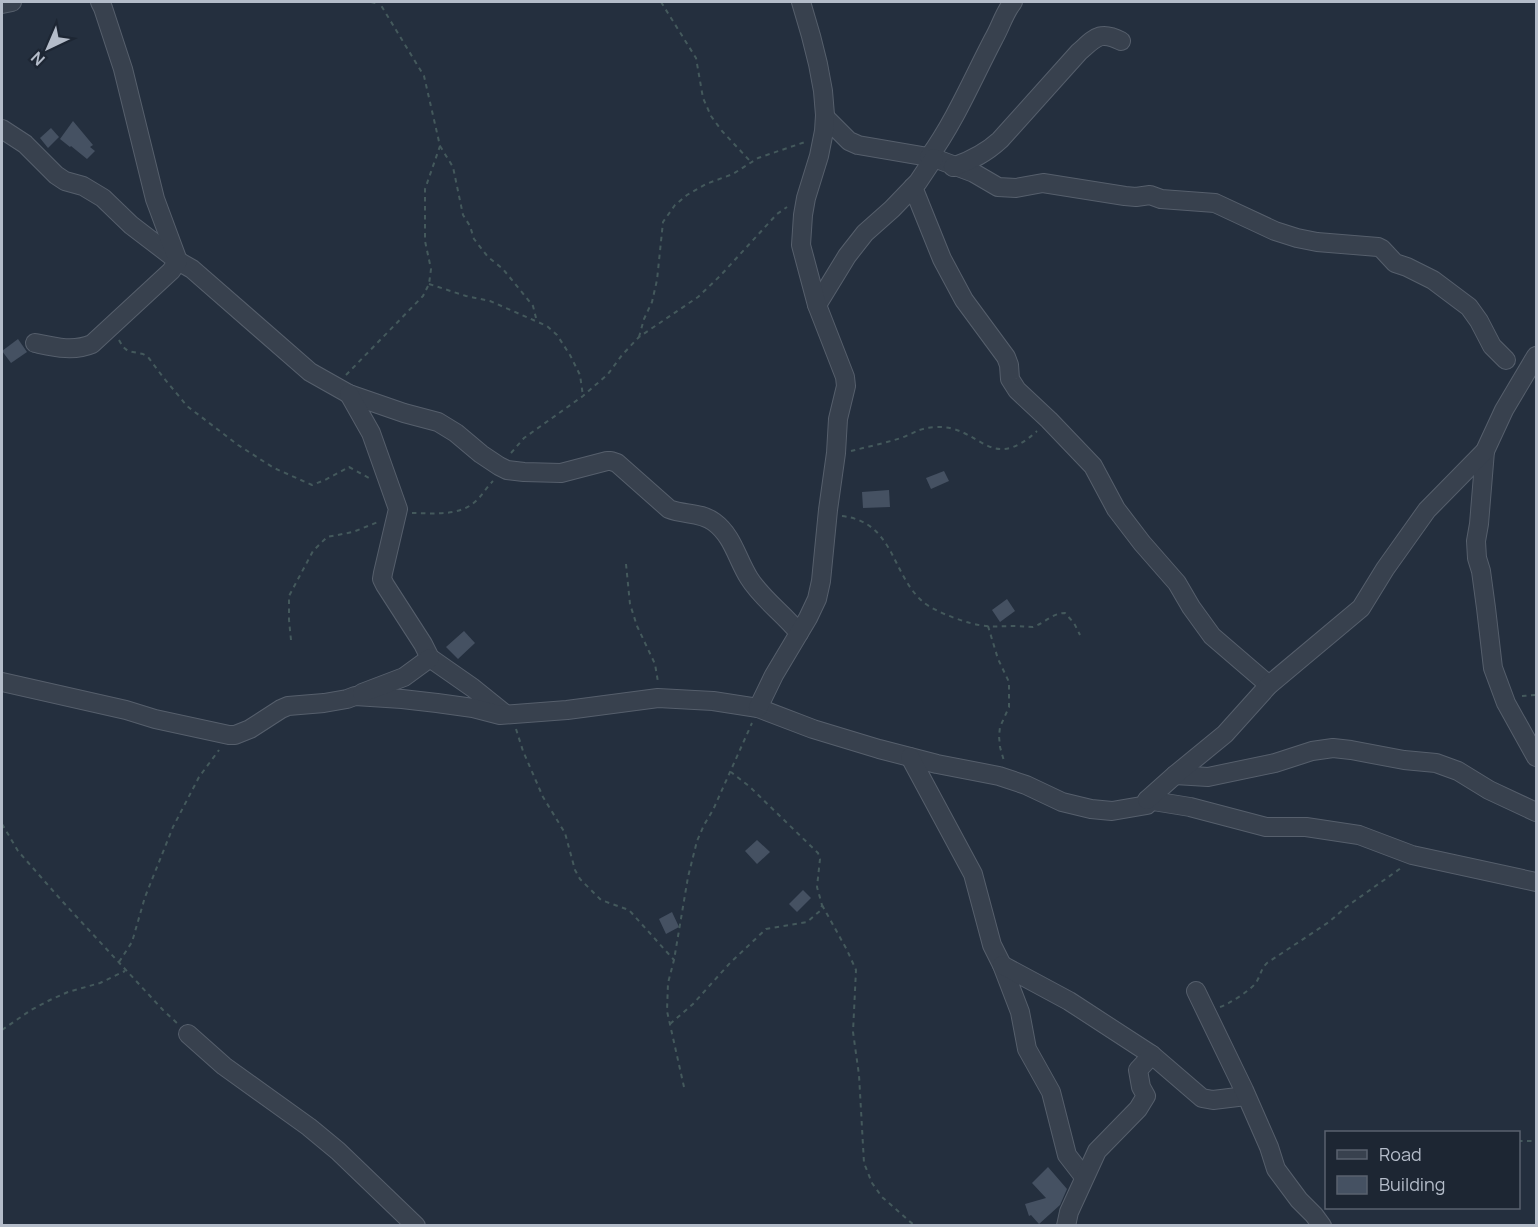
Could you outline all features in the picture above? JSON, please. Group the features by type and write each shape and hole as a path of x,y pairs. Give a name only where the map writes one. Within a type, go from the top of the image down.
{"street":[{"path":"2,4 12,2"},
{"path":"100,2 123,69 155,199 178,261"},
{"path":"758,708 817,599 836,453 838,419 846,386 845,377 817,305 801,245 806,198 819,156 824,125 823,91 818,64 801,2"},
{"path":"817,305 847,256 865,233 913,187 958,110 997,33 1006,10 1013,2"},
{"path":"953,167 971,161 988,151 1000,140 1092,39 1107,35 1121,41"},
{"path":"824,125 858,145 931,158 974,173 998,187 1016,188 1043,183 1125,196 1150,195 1161,199 1215,203 1275,231 1297,238 1378,247 1395,264 1407,267 1433,280 1469,307 1492,346 1506,360"},
{"path":"2,129 25,144 56,175 65,181 83,186 103,198 131,225 192,269 310,372 342,391 404,413 438,422 503,468 524,472 561,473 611,461 669,509 702,516 714,522 727,536 759,592 788,619 799,633"},
{"path":"913,187 942,259 964,300 1006,357 1010,379 1017,390 1093,466 1116,509 1177,583 1212,636 1269,685"},
{"path":"35,343 66,349 84,348 92,344 171,271 178,261"},
{"path":"1536,356 1504,410 1485,452 1476,541 1492,668 1506,703 1536,757"},
{"path":"342,391 371,433 398,509 382,579 430,658 509,714"},
{"path":"355,696 437,703 473,708 500,715 567,710 658,698 713,701 758,708 813,729 910,757 999,776 1062,801 1091,809 1112,811 1147,805 1147,801 1175,775 1225,734 1269,685 1361,608 1385,569 1427,510 1485,452"},
{"path":"2,682 126,710 155,719 235,735 250,729 288,706 347,699 404,677 430,658"},
{"path":"1175,775 1208,777 1332,748 1436,763 1458,771 1489,790 1536,812"},
{"path":"910,757 973,874 992,945 1020,1012 1026,1049 1051,1092 1067,1155 1084,1177"},
{"path":"1147,801 1190,807 1266,827 1306,827 1359,835 1419,857 1536,882"},
{"path":"1002,965 1069,1001 1152,1055 1202,1098 1213,1100 1246,1096"},
{"path":"1196,991 1269,1147 1276,1169 1322,1226"},
{"path":"188,1034 224,1066 309,1127 338,1151 416,1226"},
{"path":"1066,1226 1069,1212 1097,1150 1138,1109 1146,1096 1141,1087 1138,1070 1152,1055"}],"path":[{"path":"371,2 380,3 424,76 440,146 453,167 463,215 474,238 488,257 503,269 533,306 537,322"},
{"path":"661,2 696,58 703,98 711,116 751,162"},
{"path":"639,337 652,302 657,280 663,222 675,205 706,184 733,174 758,158 808,140 824,125"},
{"path":"342,391 423,296 429,284 431,269 425,241 425,189 440,146"},
{"path":"291,640 289,596 314,551 327,537 353,532 398,513 459,511 476,500 524,438 583,396 608,374 622,354 639,337 698,297 786,207"},
{"path":"429,284 490,301 546,326 557,335 570,355 580,375 583,396"},
{"path":"111,327 123,347 133,353 148,357 187,406 238,445 274,468 312,485 349,467 391,489"},
{"path":"836,453 903,437 921,428 940,427 951,427 995,449 1009,449 1026,441 1049,420"},
{"path":"827,516 845,516 860,520 872,528 882,537 908,584 922,602 956,618 975,625 1033,627 1053,615 1065,613 1074,622 1080,634"},
{"path":"626,564 630,604 655,664 658,698"},
{"path":"988,626 998,659 1009,682 1009,707 1000,727 1000,747 1011,774 1019,783"},
{"path":"684,1087 667,1011 668,983 688,877 698,841 758,708"},
{"path":"509,714 543,796 565,833 575,870 580,879 601,900 629,910 674,960"},
{"path":"119,962 132,942 151,880 177,820 199,777 229,735"},
{"path":"731,772 750,787 818,854 820,859 817,887 822,905 856,970 853,1032 859,1075 864,1163 872,1183 882,1197 915,1226"},
{"path":"2,824 18,851 62,901 163,1011 188,1034"},
{"path":"1206,1012 1226,1005 1253,986 1267,963 1329,922 1346,906 1394,872 1419,857"},
{"path":"669,1025 693,1004 730,963 766,929 807,922 820,910 822,905"},
{"path":"2,1030 50,1000 100,983 126,970"},
{"path":"1520,1141 1536,1141"}],"building":[{"path":"73,121 93,145 90,147 95,151 87,159 60,139"},
{"path":"51,128 59,137 48,148 40,138"},
{"path":"18,339 27,352 11,363 2,351"},
{"path":"944,471 949,481 931,489 926,478"},
{"path":"889,490 890,507 863,508 862,492"},
{"path":"1007,599 1015,611 1000,622 992,610"},
{"path":"464,631 475,643 458,659 446,647"},
{"path":"757,840 770,852 757,864 745,851"},
{"path":"803,890 811,898 797,912 789,904"},
{"path":"672,912 679,927 666,934 659,919"},
{"path":"1048,1167 1067,1189 1060,1205 1039,1224 1031,1215 1029,1216 1025,1204 1046,1198 1032,1183"}]}
